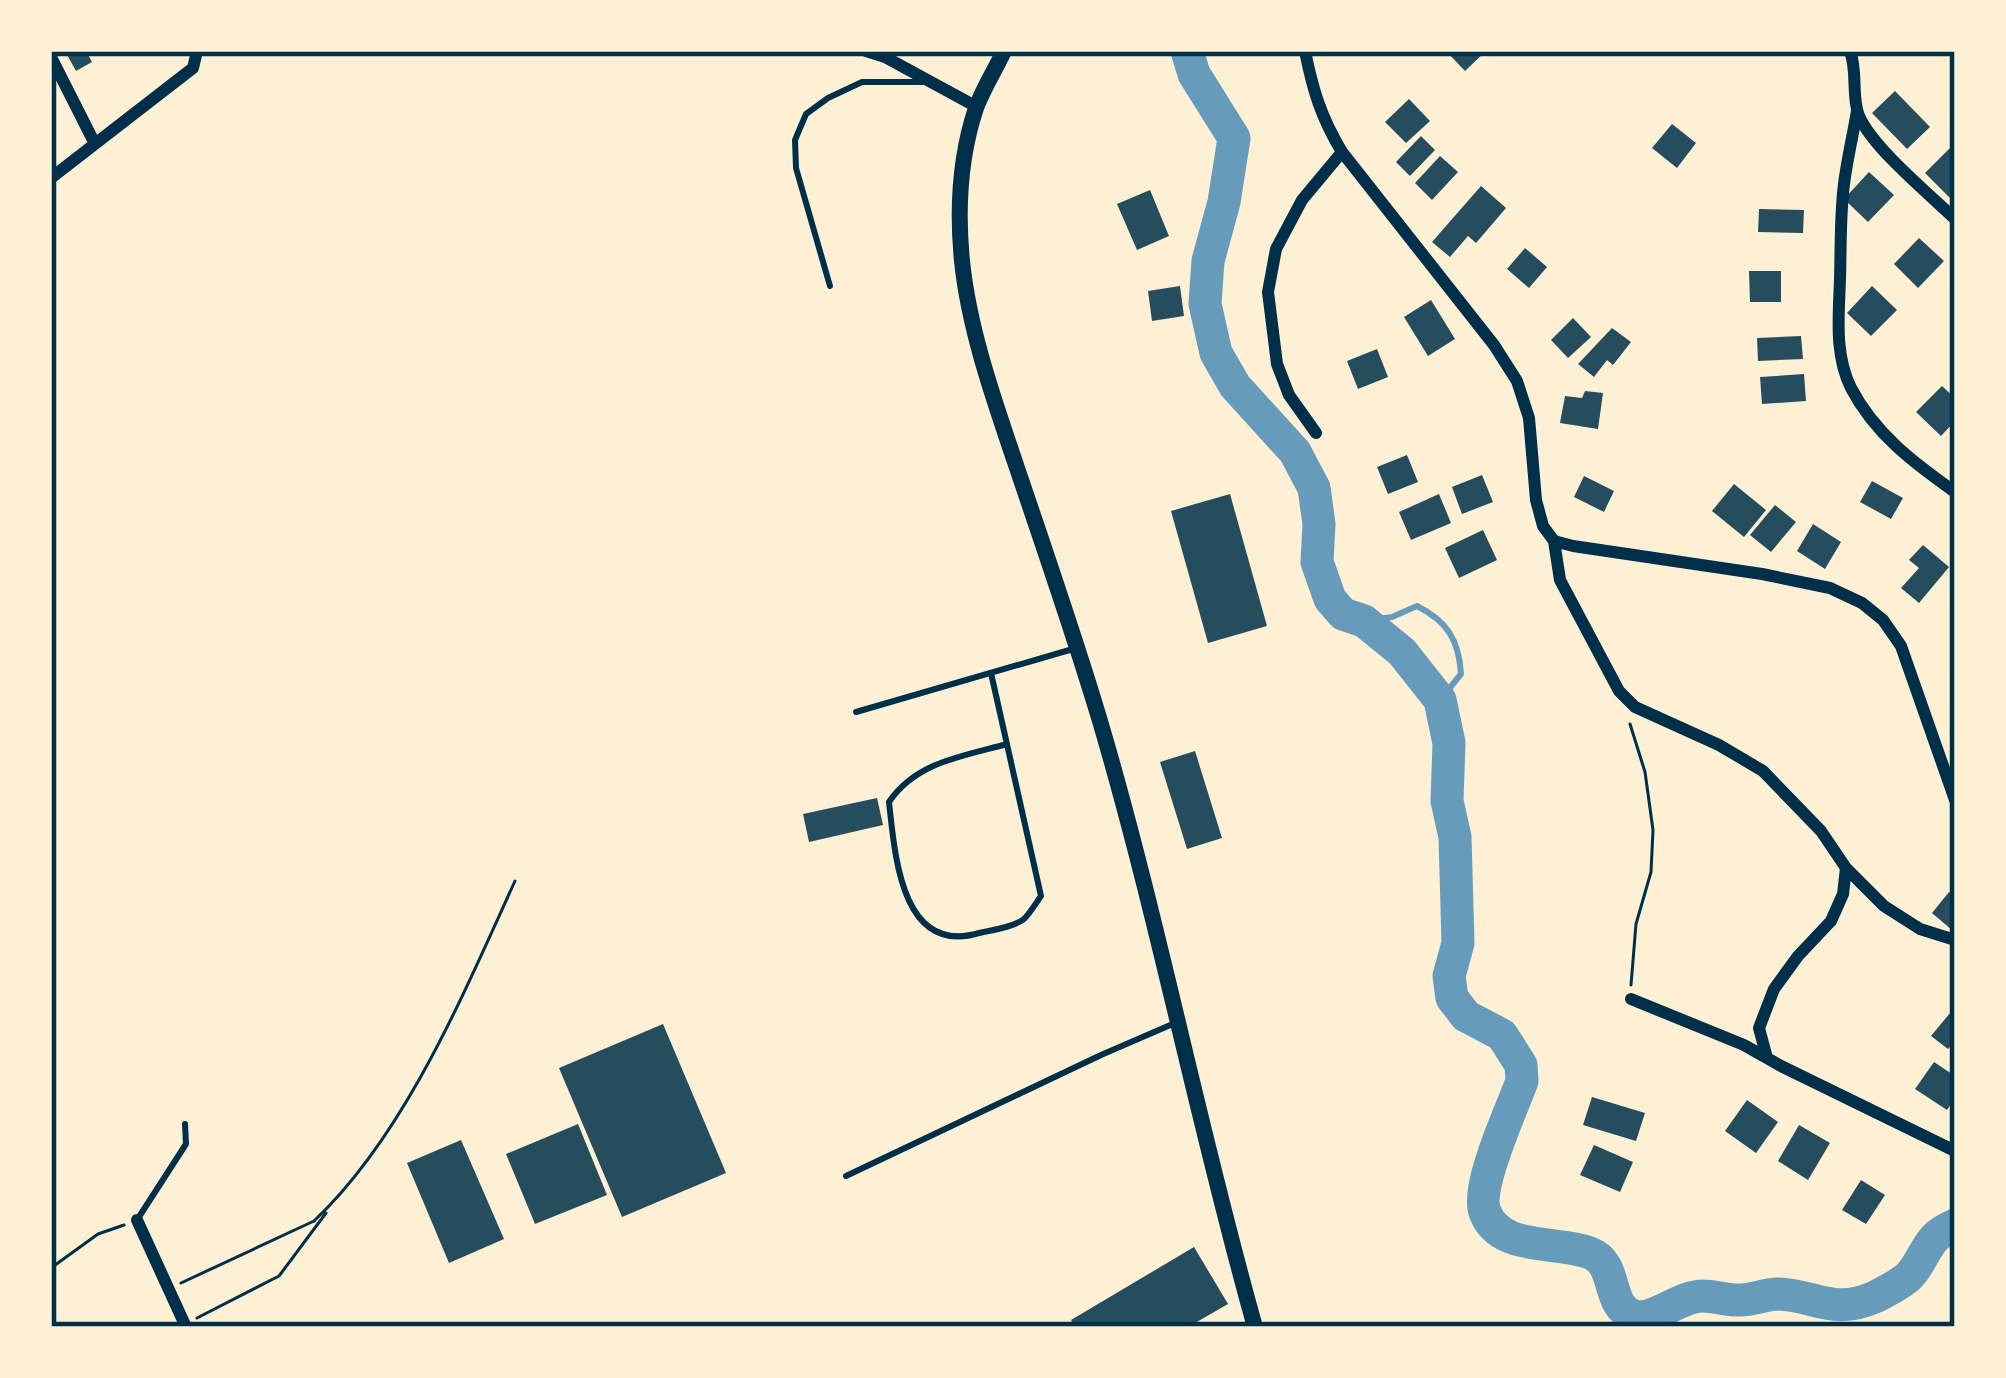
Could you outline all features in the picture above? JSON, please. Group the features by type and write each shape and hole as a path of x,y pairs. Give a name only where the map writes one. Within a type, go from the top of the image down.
{"main road":[{"path":"1004,51 976,107 963,162 959,212 966,283 992,394 1126,814 1255,1327"}],"street":[{"path":"51,178 193,68 197,51"},
{"path":"866,51 976,107"},
{"path":"1305,51 1323,122 1342,152 1517,380 1529,418 1536,500 1543,526 1554,541 1560,580 1619,691 1635,707 1763,771 1884,906 1920,929 1955,940"},
{"path":"1850,51 1857,111 1844,187 1838,339 1843,364 1849,385 1886,437 1955,492"},
{"path":"51,57 95,144"},
{"path":"1857,111 1870,134 1955,219"},
{"path":"1316,433 1289,395 1277,364 1268,292 1276,249 1302,200 1342,152"},
{"path":"1554,541 1762,574 1830,588 1862,602 1883,620 1901,646 1955,800"},
{"path":"1768,1059 1759,1028 1774,989 1831,921 1843,894 1846,868"},
{"path":"1631,999 1744,1045 1955,1150"},
{"path":"137,1220 185,1326"}],"lane":[{"path":"830,286 796,168 794,140 806,114 862,82 927,82"},
{"path":"856,712 1076,648"},
{"path":"991,673 1007,744 1041,896 1022,921 962,938 938,935 915,915 895,861 889,802 902,783 933,765 1007,744"},
{"path":"846,1176 1178,1022"},
{"path":"137,1220 186,1144 185,1124"}],"path":[{"path":"1619,691 1645,772 1653,830 1651,872 1631,955 1631,999"},
{"path":"185,1326 279,1276 388,1135 465,990 515,881"},
{"path":"169,1289 314,1221 332,1204"},
{"path":"51,1268 98,1234 137,1220"}],"building":[{"path":"65,51 86,51 92,62 76,71"},
{"path":"1446,51 1486,51 1465,71"},
{"path":"1895,91 1930,127 1907,149 1872,113"},
{"path":"1409,99 1430,121 1406,143 1385,122"},
{"path":"1672,124 1696,143 1677,168 1652,148"},
{"path":"1421,136 1435,150 1410,176 1396,162"},
{"path":"1955,143 1955,195 1951,199 1925,173"},
{"path":"1440,156 1458,172 1432,200 1415,183"},
{"path":"1869,172 1894,195 1868,222 1844,199"},
{"path":"1481,186 1506,208 1476,243 1468,236 1450,257 1432,242"},
{"path":"1150,190 1169,236 1137,250 1117,204"},
{"path":"1759,209 1804,210 1803,233 1758,232"},
{"path":"1919,238 1944,261 1918,288 1894,264"},
{"path":"1525,248 1547,267 1529,288 1507,269"},
{"path":"1749,271 1781,271 1781,302 1750,302"},
{"path":"1180,286 1184,316 1152,321 1148,291"},
{"path":"1872,286 1897,310 1871,336 1847,313"},
{"path":"1431,300 1455,339 1428,356 1404,317"},
{"path":"1573,318 1591,337 1568,358 1551,340"},
{"path":"1612,328 1631,342 1613,365 1607,360 1594,377 1578,364"},
{"path":"1801,336 1803,359 1758,361 1757,338"},
{"path":"1377,349 1388,377 1358,389 1347,361"},
{"path":"1804,374 1806,401 1762,404 1760,377"},
{"path":"1942,386 1955,398 1955,421 1941,436 1916,412"},
{"path":"1585,391 1603,393 1598,429 1560,423 1565,396 1582,398"},
{"path":"1407,455 1418,482 1388,494 1377,467"},
{"path":"1482,475 1493,502 1462,514 1452,487"},
{"path":"1584,476 1614,491 1604,512 1574,497"},
{"path":"1872,481 1903,498 1891,519 1860,502"},
{"path":"1734,484 1766,510 1744,537 1712,511"},
{"path":"1230,494 1267,626 1208,643 1171,511"},
{"path":"1439,494 1451,523 1411,540 1399,512"},
{"path":"1775,505 1796,522 1771,552 1750,535"},
{"path":"1813,524 1841,542 1825,569 1797,551"},
{"path":"1483,530 1497,560 1459,578 1445,548"},
{"path":"1923,545 1949,567 1919,603 1901,588 1919,568 1909,560"},
{"path":"1195,751 1222,838 1187,849 1160,762"},
{"path":"877,798 883,825 809,842 803,814"},
{"path":"1949,892 1955,897 1952,930 1932,913"},
{"path":"1955,1007 1955,1041 1948,1049 1931,1036"},
{"path":"663,1024 726,1173 622,1217 559,1068"},
{"path":"1934,1062 1955,1076 1955,1098 1947,1110 1915,1089"},
{"path":"1592,1097 1645,1113 1636,1141 1583,1125"},
{"path":"1747,1100 1778,1122 1756,1153 1725,1131"},
{"path":"578,1124 607,1195 535,1224 506,1154"},
{"path":"1799,1125 1830,1143 1808,1180 1778,1161"},
{"path":"461,1140 504,1239 449,1263 407,1163"},
{"path":"1594,1145 1633,1162 1620,1192 1580,1175"},
{"path":"1861,1180 1885,1195 1866,1224 1842,1210"},
{"path":"1194,1247 1228,1304 1188,1327 1075,1327 1071,1320"}],"waterway":[{"path":"1187,51 1194,74 1234,138 1208,261 1205,304 1216,353 1235,386 1295,452 1314,488 1317,562 1330,599 1343,614 1364,621 1402,652 1440,700 1449,743 1447,801 1455,837 1458,943 1449,976 1452,998 1466,1016 1502,1035 1521,1065 1522,1081 1485,1185 1485,1212 1492,1225 1516,1239 1577,1249 1599,1258 1619,1303 1641,1317 1703,1296 1740,1300 1776,1294 1835,1304 1860,1302 1907,1278 1935,1238 1955,1225"},
{"path":"1364,621 1392,617 1417,606 1444,625 1458,651 1461,674 1440,700"}]}
